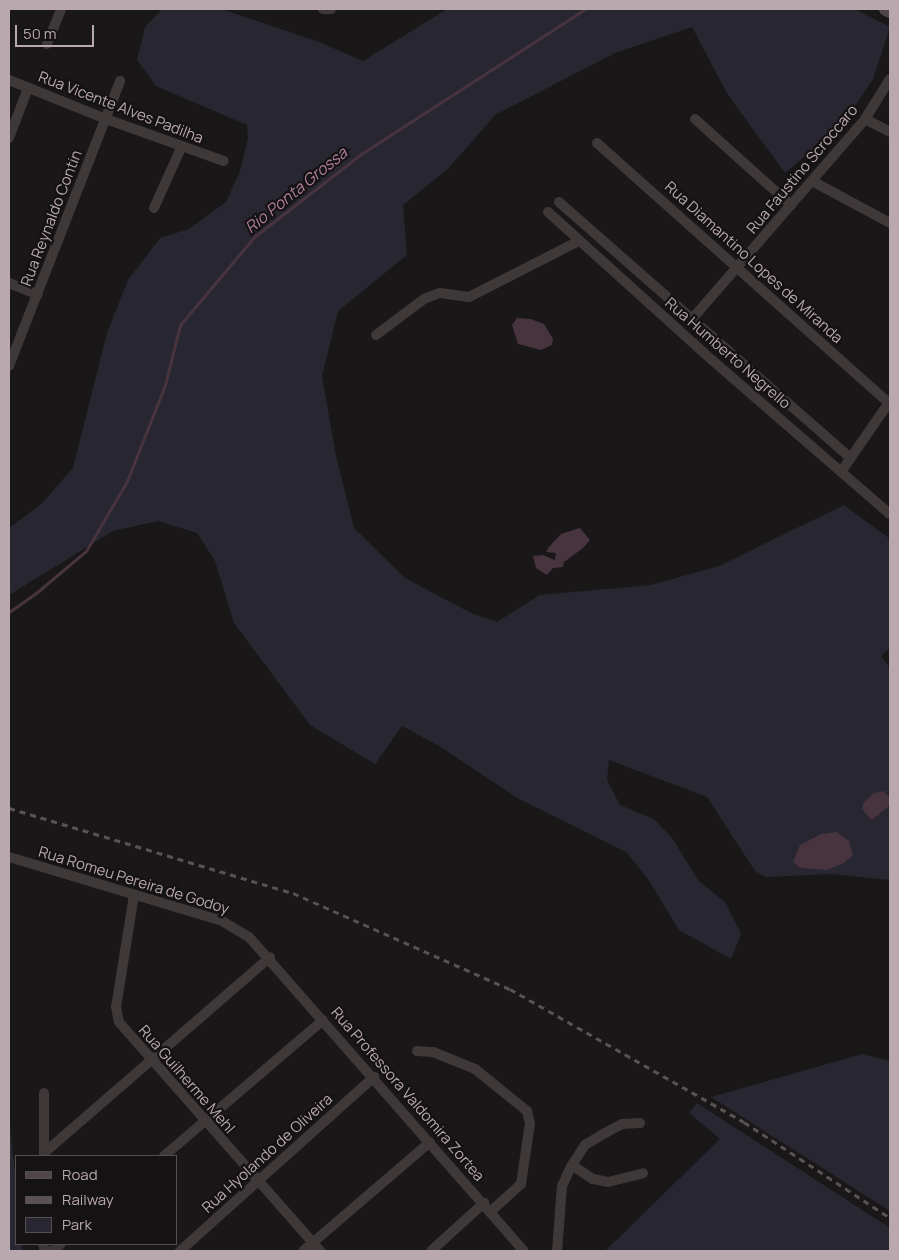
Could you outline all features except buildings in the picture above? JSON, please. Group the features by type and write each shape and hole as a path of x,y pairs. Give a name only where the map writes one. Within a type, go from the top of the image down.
{"main road":[{"path":"886,9 890,11"}],"street":[{"path":"47,44 61,9"},
{"name":"Rua Faustino Scroccaro","path":"692,320 865,119 890,79"},
{"name":"Rua Vicente Alves Padilha","path":"9,80 181,148 224,161"},
{"name":"Rua Reynaldo Contin","path":"9,366 120,81"},
{"path":"9,138 28,88"},
{"path":"695,119 792,205"},
{"path":"865,119 890,132"},
{"name":"Rua Diamantino Lopes de Miranda","path":"596,143 739,267 890,403"},
{"path":"154,208 181,148"},
{"path":"812,181 890,223"},
{"name":"Rua Humberto Negrello","path":"559,202 850,458"},
{"name":"Rua Humberto Negrello","path":"548,212 890,514"},
{"path":"376,335 424,299 440,293 469,297 579,241"},
{"path":"9,283 38,295"},
{"path":"841,472 890,403"},
{"name":"Rua Romeu Pereira de Godoy","path":"9,857 222,920 249,937 270,957"},
{"name":"Rua Guilherme Mehl","path":"134,895 116,1015 149,1059 320,1251"},
{"path":"44,1154 149,1059 270,957"},
{"name":"Rua Professora Valdomira Zortea","path":"270,957 524,1251"},
{"path":"165,1155 323,1020"},
{"path":"417,1050 432,1052 475,1069 528,1110 530,1123 522,1184 487,1207 431,1251"},
{"name":"Rua Hyolando de Oliveira","path":"180,1251 374,1077"},
{"path":"44,1093 44,1154"},
{"path":"557,1251 562,1186 572,1164 585,1146 605,1132 622,1124 640,1123"},
{"path":"303,1251 430,1142"},
{"path":"572,1164 593,1179 608,1182 643,1173"}],"green space":[{"path":"162,9 221,9 319,42 363,61 447,9 855,9 890,27 873,79 844,123 785,173 728,95 692,27 615,53 495,115 448,169 403,205 407,255 338,311 322,376 336,456 354,528 405,578 471,613 497,622 540,595 651,585 719,566 844,505 890,539 890,648 881,656 890,668 890,880 831,874 766,877 755,871 707,797 609,760 607,780 620,805 654,819 672,838 698,880 726,903 741,934 731,959 679,930 648,879 626,852 519,799 439,746 402,726 375,764 310,725 234,623 215,561 197,533 158,521 113,531 9,595 9,528 40,505 73,468 107,333 128,280 160,238 189,229 226,202 240,171 248,138 247,125 156,86 137,60 145,27"},
{"path":"862,1054 890,1061 890,1211 711,1097"},
{"path":"697,1103 890,1228 890,1251 605,1251 720,1139 689,1113"},
{"path":"9,1117 15,1173 15,1245 21,1245 23,1251 9,1251"}],"shaded area":[{"path":"517,318 531,319 544,324 553,339 552,345 541,350 518,344 512,325"},
{"path":"580,528 590,540 583,548 564,562 563,567 553,568 547,575 536,568 533,556 543,555 555,560 556,553 546,552 548,548 561,534"},
{"path":"884,791 890,798 890,805 872,820 862,809 864,802 874,793"},
{"path":"837,832 849,841 853,855 844,863 827,870 801,868 793,862 800,845 821,834"}],"waterway":[{"name":"Rio Ponta Grossa","path":"9,612 36,593 86,551 127,481 165,385 180,325 254,237 361,154 585,9"}],"railway":[{"path":"9,808 293,893 510,989 744,1122 890,1218"}]}
